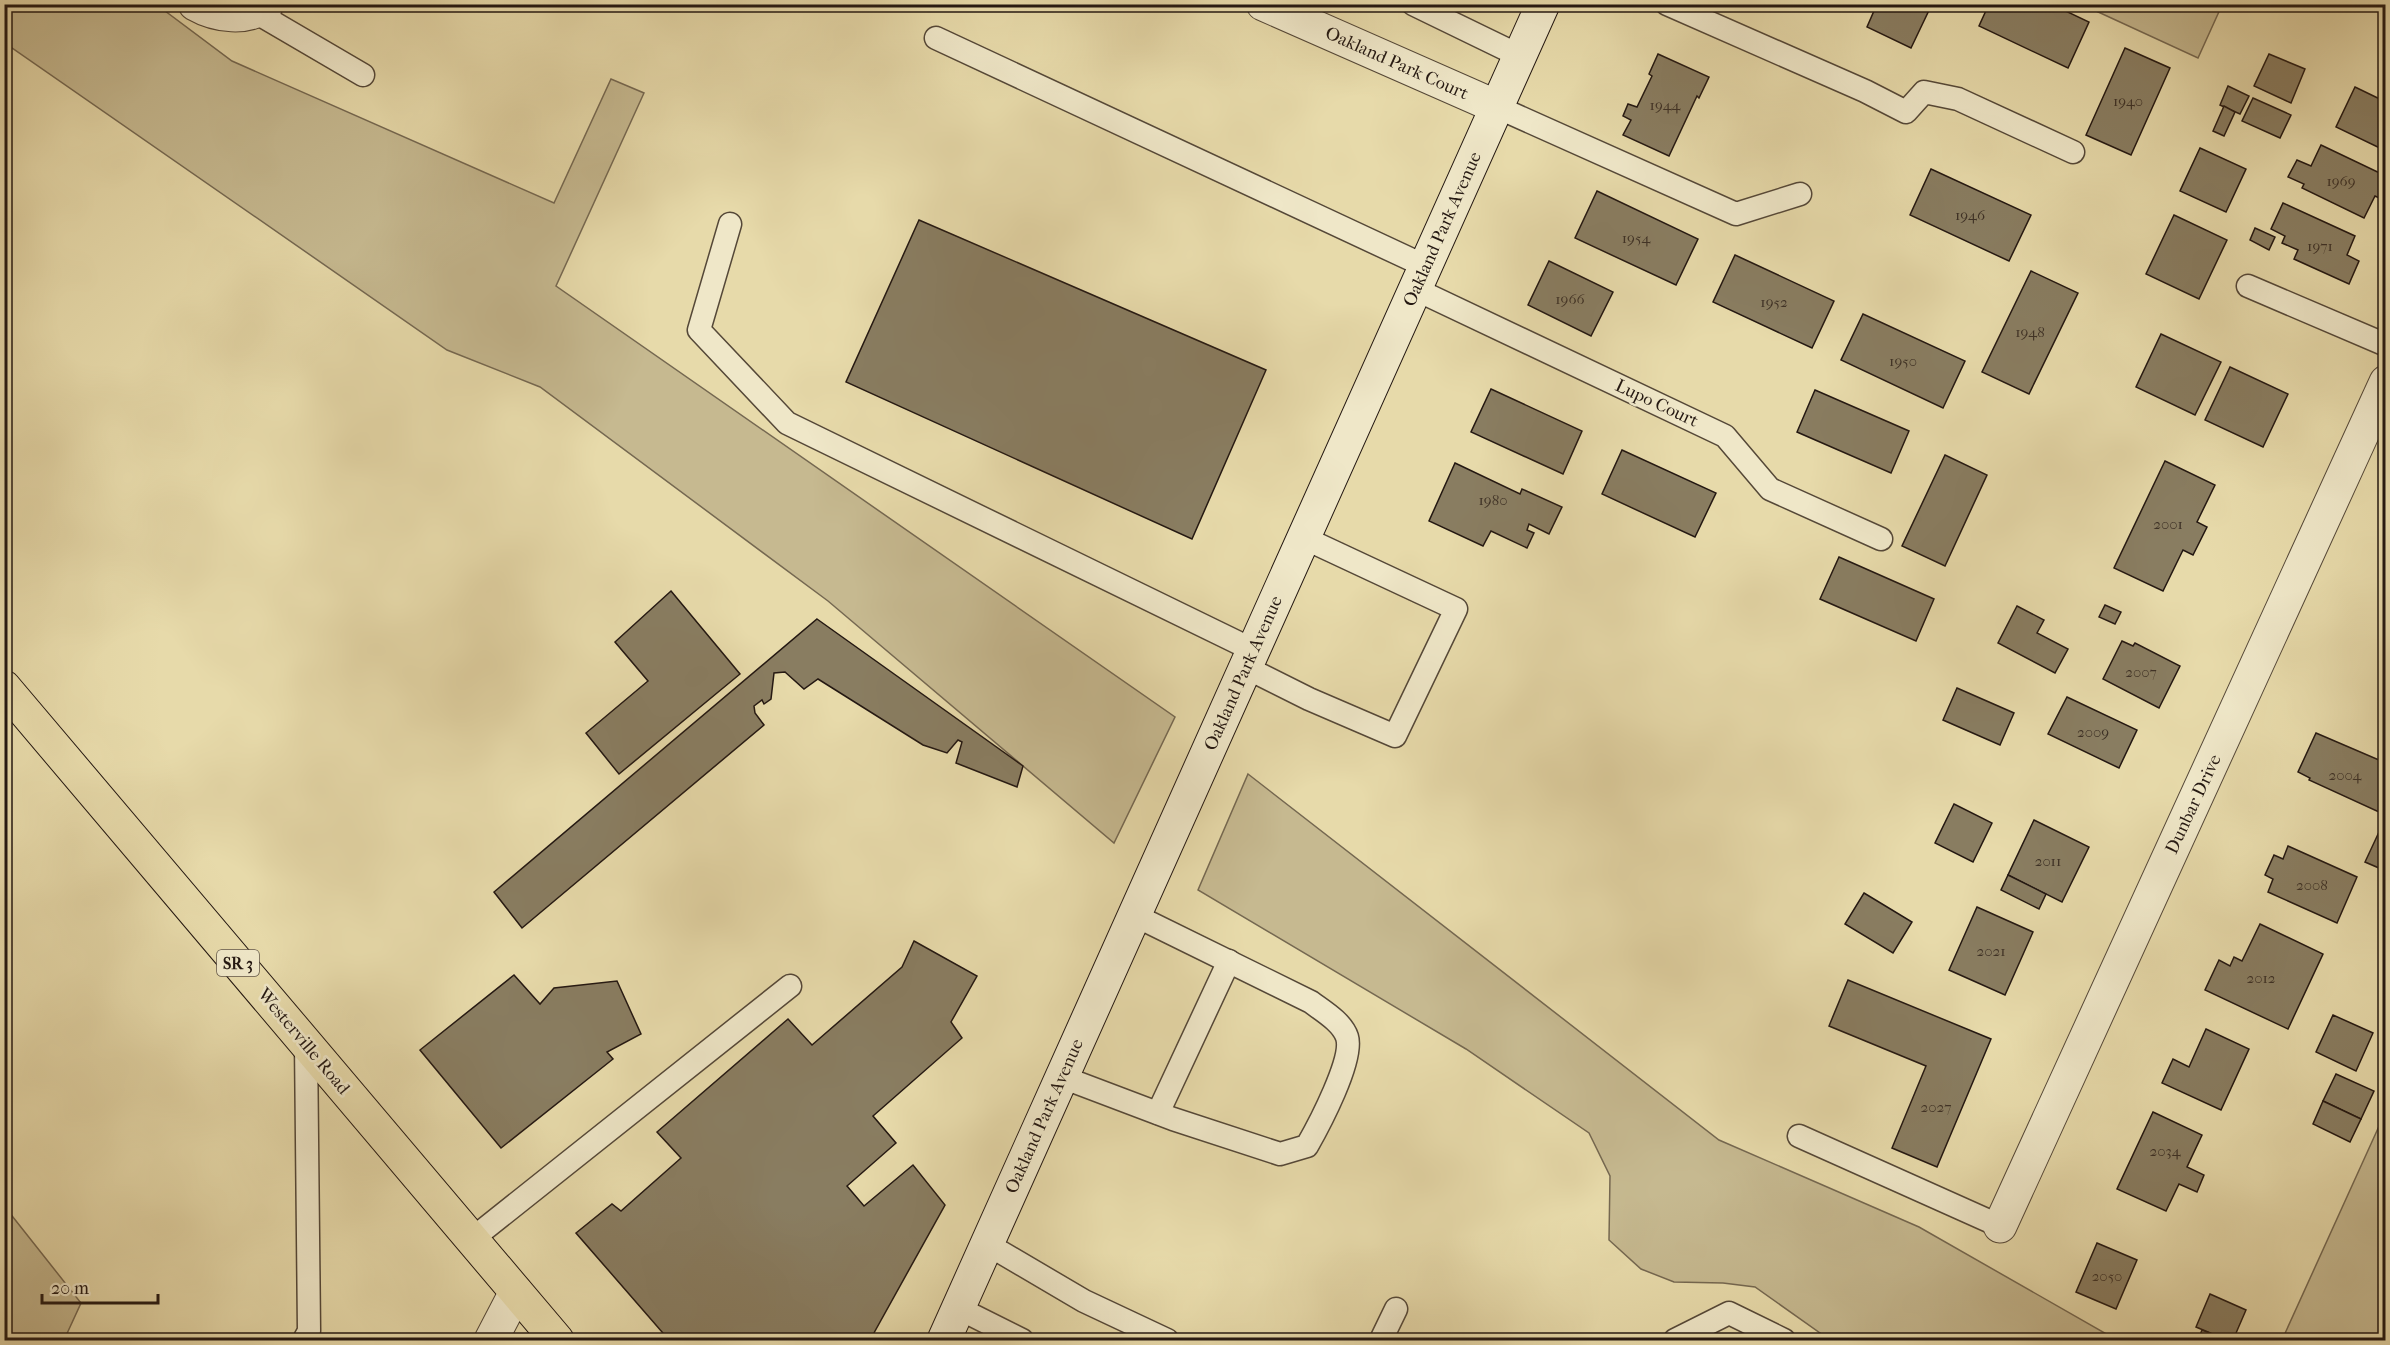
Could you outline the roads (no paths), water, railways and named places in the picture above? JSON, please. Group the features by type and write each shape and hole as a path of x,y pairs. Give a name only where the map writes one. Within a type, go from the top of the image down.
{"main road":[{"path":"195,4 229,15 262,9"},
{"name":"Oakland Park Court","path":"1263,4 1497,107"},
{"name":"Oakland Park Avenue","path":"944,1341 1543,4"},
{"name":"Dunbar Drive","path":"2000,1226 2385,382"},
{"name":"Westerville Road","path":"4,687 557,1341"},
{"path":"491,1341 516,1292"}],"lane":[{"path":"1413,4 1520,56"},
{"path":"1667,4 1865,91 1906,112 1924,92 1958,99 2073,152"},
{"path":"262,9 363,75"},
{"name":"Lupo Court","path":"936,38 1420,278 1725,436 1770,489 1881,539"},
{"path":"1497,107 1736,214 1800,194"},
{"path":"730,224 699,330 787,423 1249,658 1309,699 1395,736 1456,609 1304,538"},
{"path":"2248,286 2385,345"},
{"path":"1062,1077 1158,1113 1280,1154 1307,1146 1322,1119 1349,1052 1347,1036 1330,1016 1311,1002 1134,915"},
{"path":"1158,1113 1229,961"},
{"path":"472,1239 790,986"},
{"path":"304,1341 309,1331 306,1043"},
{"path":"1799,1136 2000,1226"},
{"path":"987,1244 1084,1301 1167,1341"},
{"path":"958,1308 1022,1341"},
{"path":"1381,1341 1396,1310"},
{"path":"1675,1341 1729,1312 1784,1341"}]}
